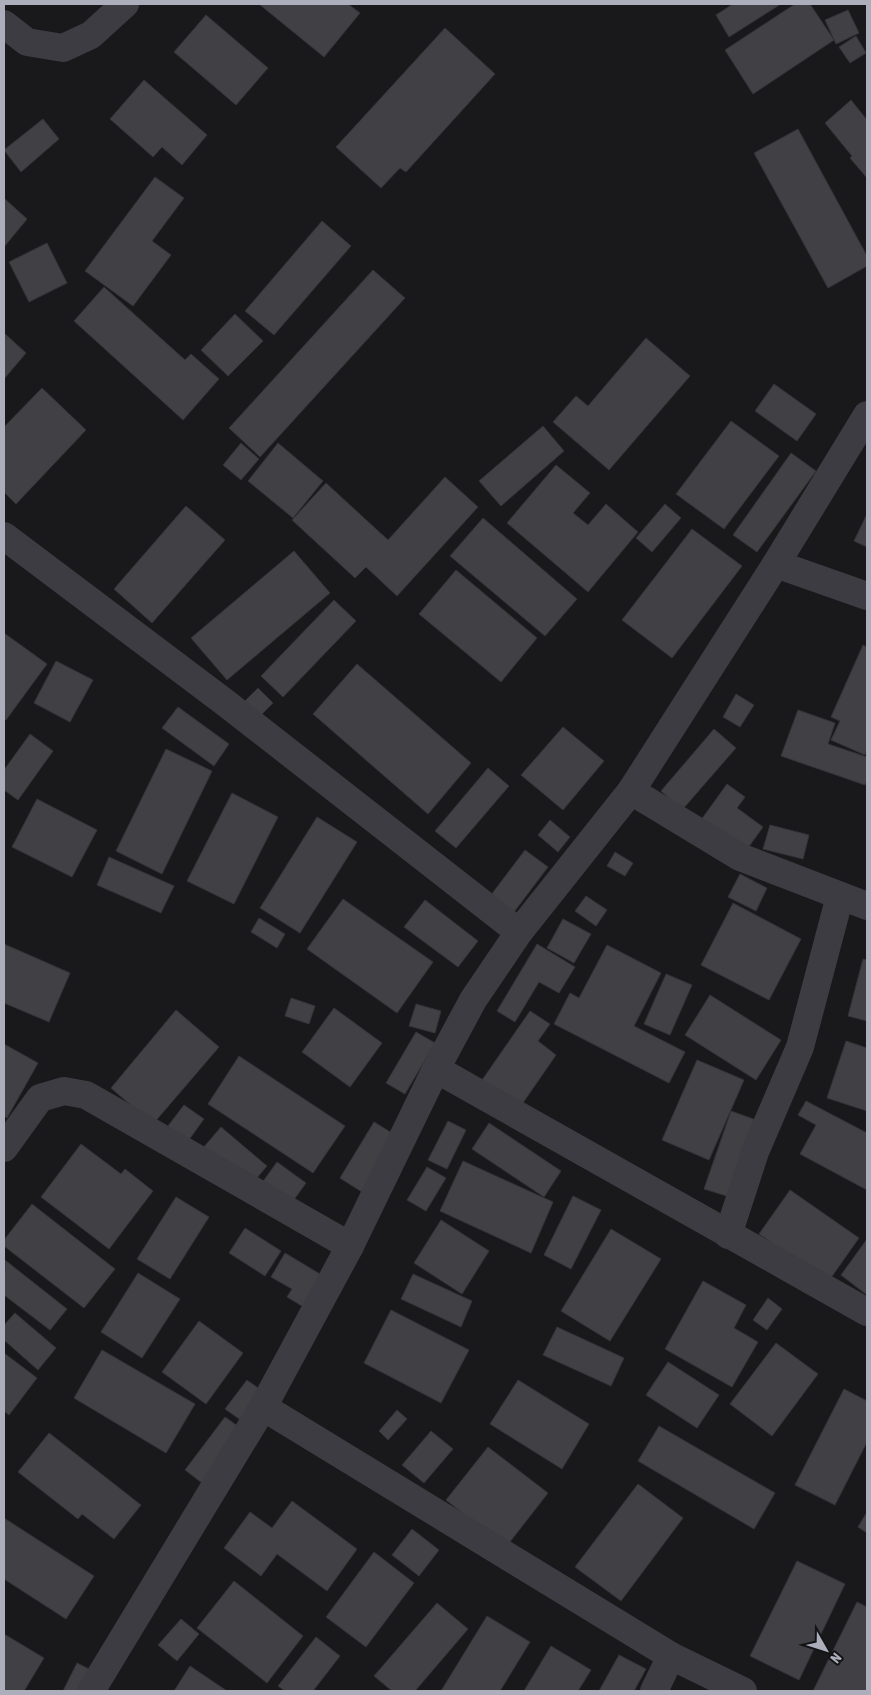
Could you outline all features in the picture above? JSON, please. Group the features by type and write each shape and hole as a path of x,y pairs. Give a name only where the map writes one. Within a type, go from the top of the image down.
{"street":[{"path":"4,24 27,42 63,48 91,35 125,4"},
{"path":"91,1691 264,1407 350,1246 436,1069 473,1000 519,932 631,791 776,564 867,415"},
{"path":"4,536 227,704 519,932"},
{"path":"776,564 867,596"},
{"path":"631,791 740,857 867,906"},
{"path":"728,1235 755,1152 800,1047 840,896"},
{"path":"436,1069 867,1312"},
{"path":"4,1148 40,1098 64,1091 86,1095 350,1246"},
{"path":"264,1407 671,1656 743,1691"},
{"path":"654,1691 671,1656"}],"building":[{"path":"259,4 348,4 360,13 324,57"},
{"path":"733,4 781,4 729,37 716,15"},
{"path":"795,4 810,4 834,40 753,94 725,50"},
{"path":"848,10 859,33 836,44 825,20"},
{"path":"206,15 268,68 236,105 174,52"},
{"path":"445,28 495,74 406,172 400,168 381,188 336,147"},
{"path":"856,36 866,53 850,63 839,47"},
{"path":"144,80 207,135 182,165 162,147 153,157 110,119"},
{"path":"851,100 867,120 867,178 825,123"},
{"path":"43,119 59,139 21,172 4,150"},
{"path":"798,129 867,256 867,266 828,288 754,153"},
{"path":"155,177 184,198 152,241 171,255 133,306 85,271"},
{"path":"5,199 27,219 4,247 4,201"},
{"path":"322,221 351,246 274,335 245,311"},
{"path":"47,243 67,283 29,302 9,262"},
{"path":"373,270 405,298 260,457 229,428"},
{"path":"104,287 185,360 191,354 219,379 183,420 74,321"},
{"path":"235,314 263,341 228,376 201,350"},
{"path":"4,333 26,353 4,379"},
{"path":"646,338 690,376 609,470 553,422 576,396 588,406"},
{"path":"774,384 816,414 797,441 755,411"},
{"path":"42,388 86,430 16,504 4,492 4,427"},
{"path":"731,421 779,456 724,529 676,494"},
{"path":"543,426 564,451 501,506 479,481"},
{"path":"241,443 259,459 241,480 223,465"},
{"path":"278,443 323,481 293,518 248,481"},
{"path":"791,453 816,471 757,552 733,535"},
{"path":"556,465 590,493 573,513 588,525 606,504 638,532 588,592 507,523"},
{"path":"445,477 478,507 397,596 366,567 355,578 292,520 326,483 388,540"},
{"path":"665,504 681,518 652,552 636,538"},
{"path":"186,506 225,540 152,623 114,589"},
{"path":"867,514 867,547 854,541"},
{"path":"483,518 577,599 545,636 450,556"},
{"path":"692,529 742,566 672,658 622,620"},
{"path":"294,551 330,593 227,680 191,638"},
{"path":"456,570 537,638 501,682 419,614"},
{"path":"334,600 356,621 283,697 261,676"},
{"path":"4,633 47,664 6,720 4,718"},
{"path":"863,645 867,647 867,749 865,755 831,740 840,721 831,717"},
{"path":"56,661 93,680 70,722 34,703"},
{"path":"357,664 471,763 428,814 313,714"},
{"path":"258,688 273,703 256,720 241,705"},
{"path":"736,694 754,705 740,727 723,717"},
{"path":"178,707 229,744 214,766 162,728"},
{"path":"798,710 835,723 828,744 867,757 867,779 865,785 781,756"},
{"path":"563,727 604,761 563,810 521,775"},
{"path":"714,729 736,748 682,810 661,791"},
{"path":"30,734 53,751 18,800 4,790 4,770"},
{"path":"166,749 212,771 162,874 116,851"},
{"path":"488,768 509,786 456,848 435,831"},
{"path":"727,784 745,797 737,808 763,827 745,852 701,820"},
{"path":"232,793 278,817 234,904 187,881"},
{"path":"37,799 97,830 72,877 12,847"},
{"path":"317,817 357,842 300,933 260,908"},
{"path":"550,820 570,837 558,852 538,835"},
{"path":"770,825 809,835 803,859 763,849"},
{"path":"525,850 548,867 511,916 488,899"},
{"path":"615,852 633,863 625,876 607,866"},
{"path":"109,857 174,886 161,913 97,885"},
{"path":"740,874 767,888 756,911 728,897"},
{"path":"586,896 607,910 596,926 575,911"},
{"path":"343,899 433,962 397,1013 307,949"},
{"path":"425,900 478,941 458,967 404,927"},
{"path":"733,903 801,939 769,1000 701,965"},
{"path":"259,918 285,934 277,948 251,932"},
{"path":"563,919 591,934 574,963 547,948"},
{"path":"4,944 70,973 49,1022 4,1003"},
{"path":"537,944 575,967 559,993 539,982 515,1022 497,1011"},
{"path":"607,945 661,973 634,1026 685,1052 669,1083 554,1024 570,993 579,998"},
{"path":"863,959 867,960 867,1021 848,1016"},
{"path":"666,974 692,985 670,1035 644,1024"},
{"path":"710,995 781,1040 756,1080 685,1035"},
{"path":"291,998 315,1006 309,1024 285,1016"},
{"path":"416,1004 441,1011 435,1033 409,1026"},
{"path":"334,1008 382,1043 350,1087 302,1052"},
{"path":"176,1010 219,1047 153,1124 111,1088"},
{"path":"530,1011 550,1024 538,1041 556,1055 518,1110 480,1083"},
{"path":"416,1032 435,1043 405,1094 386,1083"},
{"path":"846,1041 867,1048 867,1111 827,1098"},
{"path":"4,1044 38,1063 7,1118 4,1116"},
{"path":"239,1056 345,1126 313,1173 208,1104"},
{"path":"697,1060 744,1080 709,1160 662,1140"},
{"path":"806,1101 867,1133 867,1190 800,1154 816,1125 798,1115"},
{"path":"184,1105 204,1119 188,1141 168,1126"},
{"path":"731,1111 756,1120 730,1197 704,1189"},
{"path":"448,1121 466,1130 447,1169 428,1160"},
{"path":"374,1122 397,1136 362,1192 340,1178"},
{"path":"489,1123 561,1171 544,1197 472,1149"},
{"path":"221,1127 267,1166 249,1187 203,1148"},
{"path":"81,1144 121,1174 125,1169 153,1191 109,1249 41,1197"},
{"path":"463,1161 553,1202 531,1253 440,1211"},
{"path":"277,1162 306,1183 288,1208 259,1187"},
{"path":"427,1167 446,1178 426,1211 407,1200"},
{"path":"790,1190 859,1238 828,1282 759,1234"},
{"path":"573,1196 601,1210 571,1269 544,1255"},
{"path":"176,1197 209,1217 170,1279 137,1259"},
{"path":"32,1204 115,1269 84,1308 4,1246 4,1240"},
{"path":"441,1220 489,1251 462,1294 414,1263"},
{"path":"245,1228 281,1251 265,1276 229,1253"},
{"path":"611,1229 661,1259 610,1341 561,1311"},
{"path":"867,1239 867,1295 841,1275"},
{"path":"285,1253 325,1277 307,1309 287,1297 292,1289 271,1277"},
{"path":"5,1260 67,1309 50,1330 4,1295"},
{"path":"138,1273 180,1299 142,1358 101,1332"},
{"path":"413,1274 472,1301 461,1327 401,1299"},
{"path":"703,1281 746,1305 734,1328 758,1342 732,1387 665,1349"},
{"path":"768,1298 782,1309 767,1330 753,1320"},
{"path":"391,1310 469,1350 441,1403 364,1363"},
{"path":"15,1313 56,1348 38,1370 4,1340 4,1325"},
{"path":"199,1321 243,1353 206,1404 162,1372"},
{"path":"557,1327 624,1358 611,1386 543,1355"},
{"path":"776,1343 818,1374 772,1436 730,1404"},
{"path":"102,1350 195,1404 166,1453 74,1398"},
{"path":"4,1353 37,1378 9,1415 4,1411"},
{"path":"668,1362 719,1395 697,1428 646,1395"},
{"path":"247,1380 265,1393 245,1423 225,1409"},
{"path":"518,1380 589,1424 562,1469 490,1424"},
{"path":"844,1389 867,1401 867,1442 835,1505 795,1485"},
{"path":"397,1410 407,1419 388,1440 379,1431"},
{"path":"225,1417 246,1432 206,1486 185,1470"},
{"path":"659,1426 775,1493 754,1529 638,1461"},
{"path":"431,1431 453,1449 424,1483 402,1465"},
{"path":"49,1433 141,1505 114,1539 82,1514 78,1519 18,1472"},
{"path":"488,1447 548,1493 506,1547 446,1500"},
{"path":"638,1484 683,1518 621,1601 575,1567"},
{"path":"292,1501 357,1549 327,1591 277,1554 261,1576 224,1548 250,1512 272,1528"},
{"path":"867,1512 867,1533 858,1527"},
{"path":"4,1518 94,1576 66,1619 4,1579"},
{"path":"412,1529 439,1550 419,1576 392,1555"},
{"path":"374,1552 414,1583 366,1647 326,1617"},
{"path":"797,1561 845,1584 799,1680 750,1656"},
{"path":"234,1581 303,1636 267,1683 197,1628"},
{"path":"857,1602 867,1607 867,1691 813,1691"},
{"path":"437,1603 468,1629 415,1691 392,1691 374,1676"},
{"path":"487,1616 530,1642 500,1691 441,1691"},
{"path":"181,1619 199,1634 177,1661 158,1645"},
{"path":"4,1634 44,1658 24,1691 4,1691"},
{"path":"316,1637 340,1656 313,1691 285,1691 278,1686"},
{"path":"551,1646 591,1670 578,1691 524,1691"},
{"path":"619,1655 646,1669 634,1691 599,1691"},
{"path":"77,1663 93,1671 82,1691 63,1691"},
{"path":"190,1666 227,1691 174,1691"}]}
